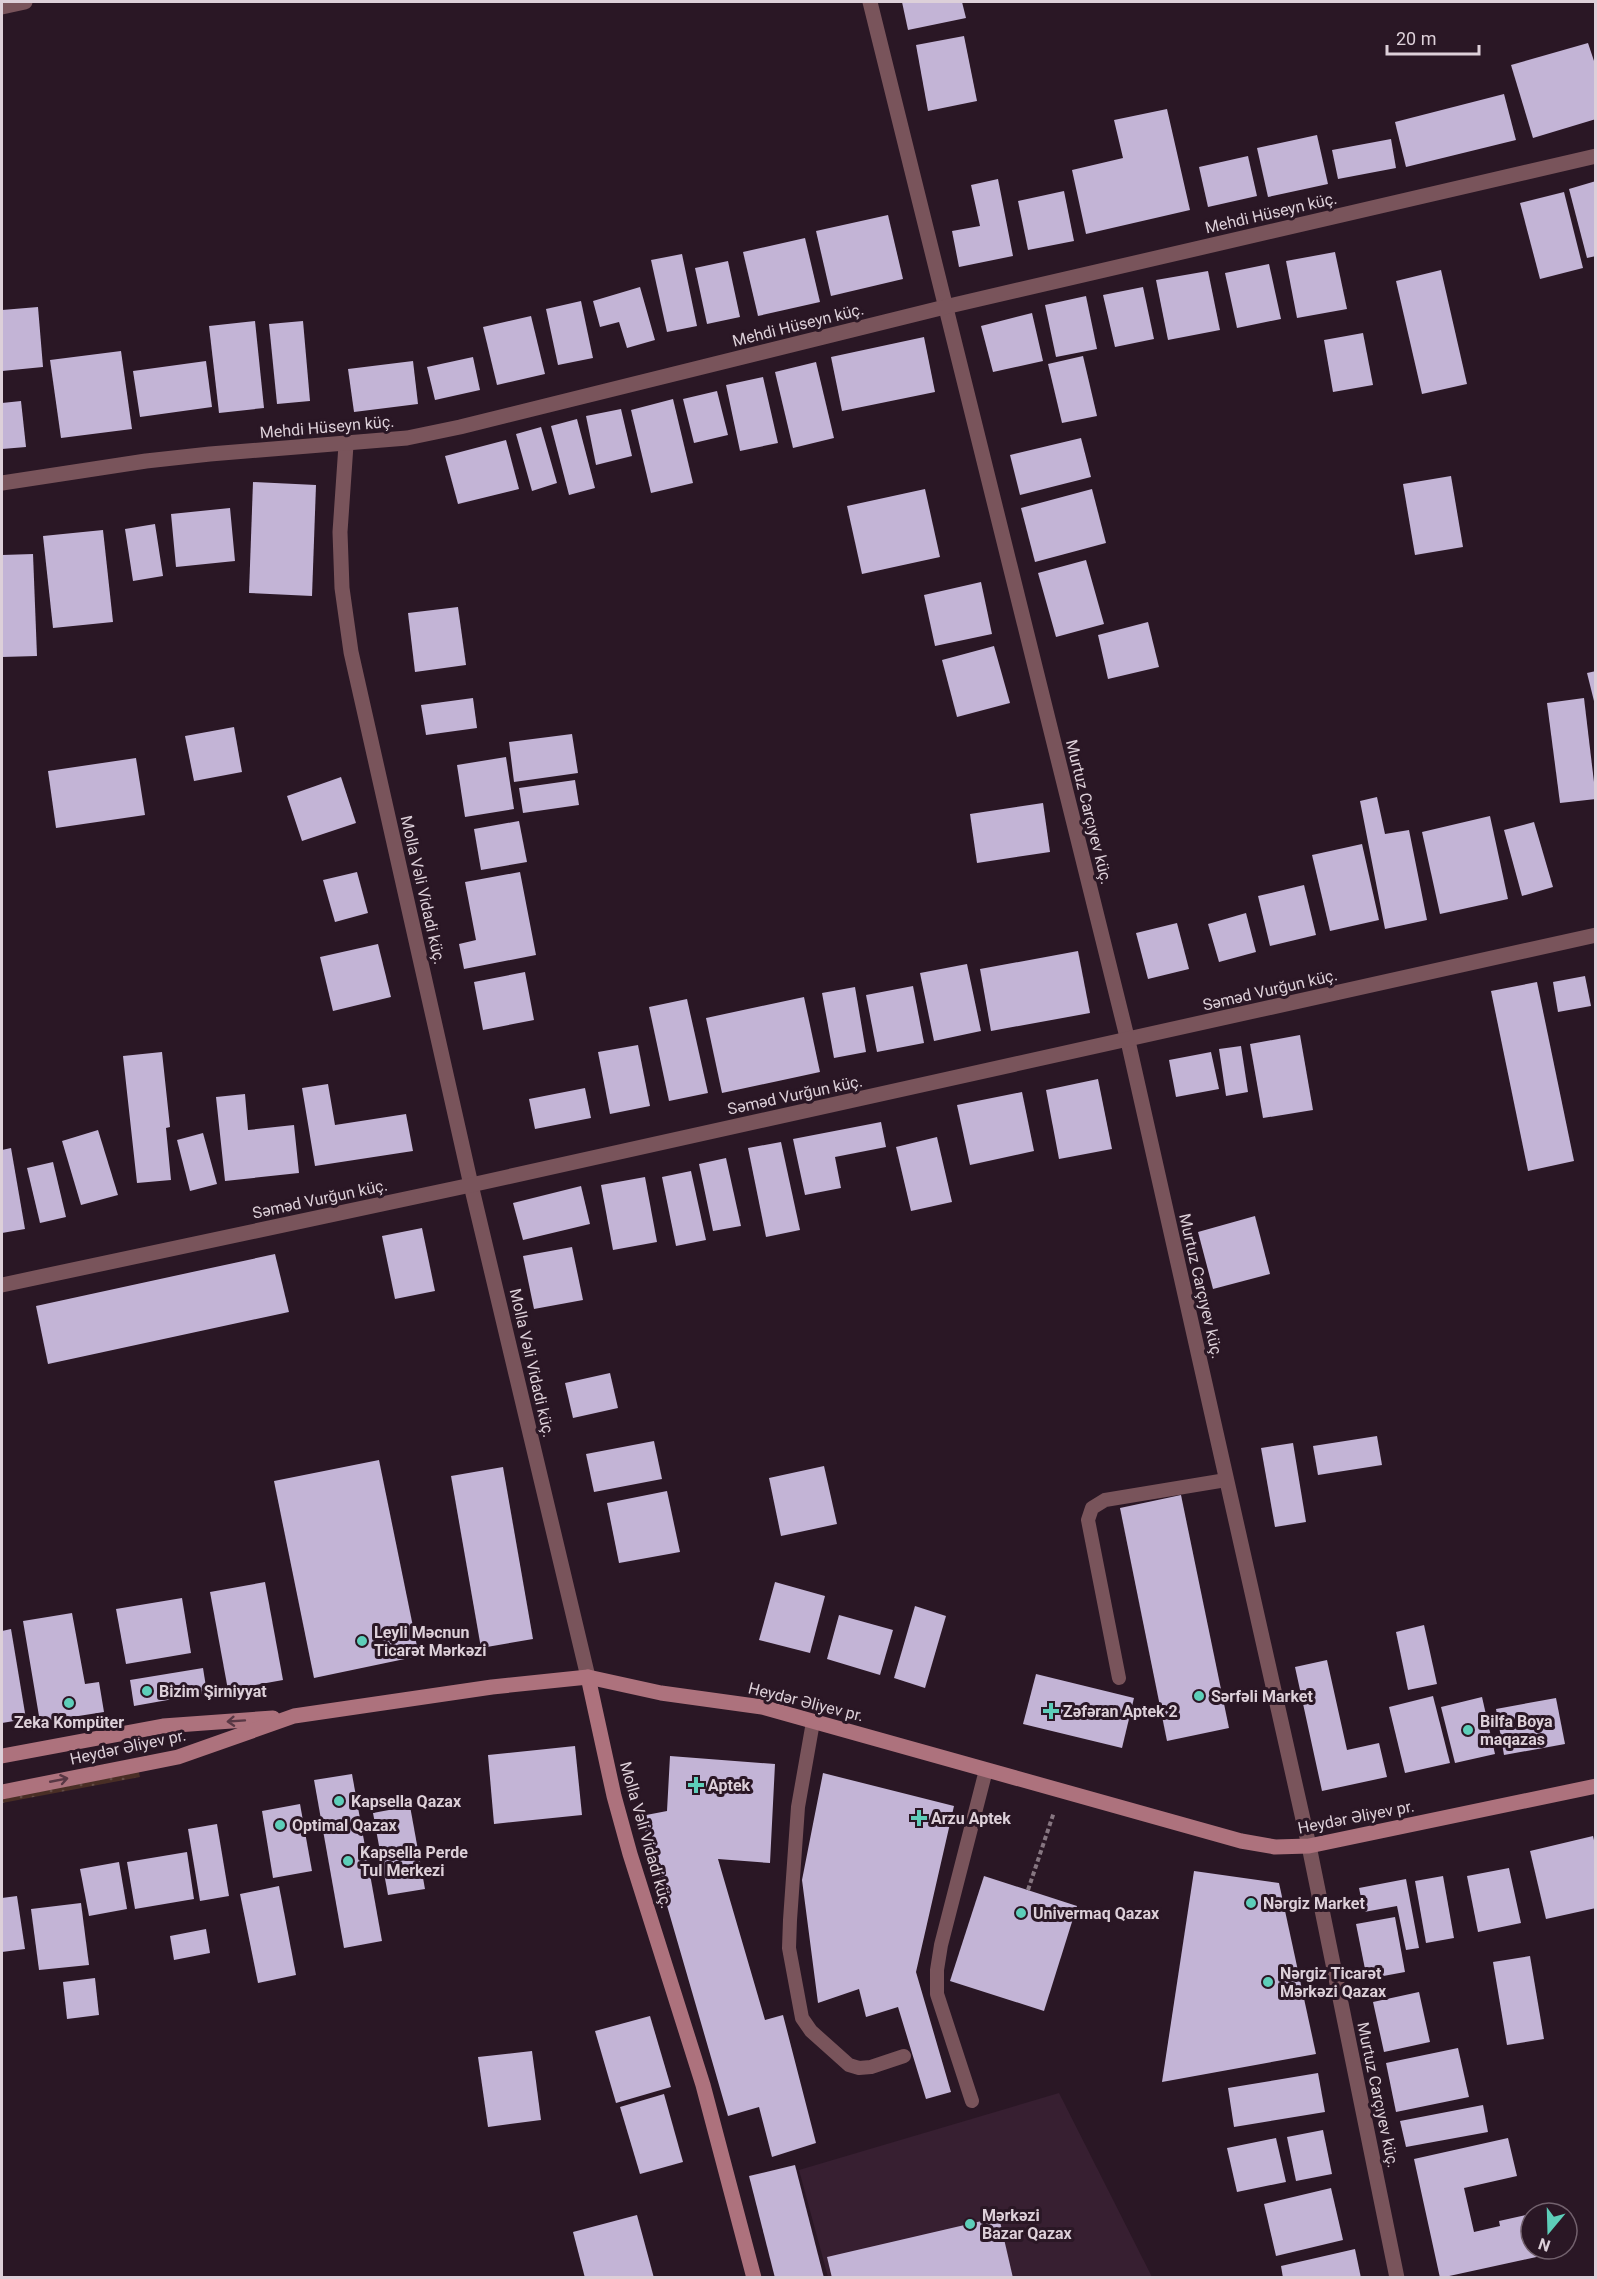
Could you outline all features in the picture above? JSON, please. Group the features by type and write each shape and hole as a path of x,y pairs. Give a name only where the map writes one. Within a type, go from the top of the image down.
{"main road":[{"name":"Heydər Əliyev pr.","path":"2,1792 178,1757 294,1716 588,1677 661,1693 762,1707 1241,1841 1275,1847 1309,1846 1596,1786"},
{"name":"Molla Vəli Vidadi küç.","path":"588,1677 625,1834 703,2085 754,2277"},
{"path":"2,1756 163,1726 294,1716"}],"street":[{"path":"2,7 25,2"},
{"name":"Murtuz Carçıyev küç.","path":"870,2 1128,1041 1309,1846 1397,2277"},
{"name":"Mehdi Hüseyn küç.","path":"2,483 146,461 407,438 460,427 945,307 1596,156"},
{"name":"Molla Vəli Vidadi küç.","path":"346,445 340,532 342,588 351,652 471,1185 588,1677"},
{"name":"Səməd Vurğun küç.","path":"2,1285 1128,1041 1596,935"}],"lane":[{"path":"1119,1678 1088,1520 1092,1508 1105,1500 1226,1480"},
{"path":"813,1722 798,1807 790,1920 789,1948 802,2018 811,2031 849,2065 859,2068 871,2067 904,2056"},
{"path":"972,2101 937,1994 937,1970 941,1946 986,1770"}],"path":[{"path":"1028,1890 1061,1791"}],"shaded area":[{"path":"137,1765 140,1777 2,1803 2,1790"},
{"name":"Mərkəzi Bazar Qazax","path":"1059,2093 1152,2277 828,2277 799,2170"}],"building":[{"path":"902,2 962,2 966,18 908,30"},
{"path":"964,36 977,101 928,111 916,45"},
{"path":"1588,43 1596,67 1596,119 1533,138 1511,65"},
{"path":"1504,94 1516,140 1406,167 1395,122"},
{"path":"1167,109 1190,210 1086,234 1072,170 1123,158 1114,120"},
{"path":"1317,135 1328,184 1268,197 1257,148"},
{"path":"1391,139 1396,168 1338,179 1332,150"},
{"path":"1248,156 1257,196 1208,207 1199,167"},
{"path":"998,179 1013,256 959,267 952,231 980,226 971,185"},
{"path":"1596,181 1596,256 1587,258 1569,189"},
{"path":"1064,191 1074,241 1028,250 1018,201"},
{"path":"1564,192 1583,268 1540,279 1520,203"},
{"path":"888,215 903,279 831,296 816,231"},
{"path":"805,238 820,302 758,316 743,252"},
{"path":"1335,252 1347,309 1297,318 1286,261"},
{"path":"682,254 697,326 667,332 651,260"},
{"path":"728,261 740,317 707,324 695,268"},
{"path":"1269,264 1281,319 1237,328 1225,273"},
{"path":"1441,270 1467,384 1422,394 1396,281"},
{"path":"1208,271 1220,330 1168,340 1156,280"},
{"path":"640,287 655,340 627,348 619,322 600,327 593,301"},
{"path":"1143,287 1154,339 1115,347 1103,295"},
{"path":"1086,296 1097,349 1056,357 1045,305"},
{"path":"581,301 593,358 558,365 546,309"},
{"path":"38,307 43,367 2,371 2,310"},
{"path":"1032,313 1043,361 993,372 981,326"},
{"path":"531,316 545,374 497,385 483,327"},
{"path":"255,321 264,408 219,413 209,326"},
{"path":"303,321 310,401 277,404 269,324"},
{"path":"1363,333 1373,385 1333,392 1324,340"},
{"path":"924,337 935,392 842,411 831,357"},
{"path":"121,351 132,429 61,438 50,360"},
{"path":"1083,356 1097,416 1062,423 1048,364"},
{"path":"473,357 480,390 435,400 427,367"},
{"path":"206,361 212,407 140,417 133,371"},
{"path":"413,361 418,404 354,412 348,369"},
{"path":"816,362 834,438 793,448 775,372"},
{"path":"763,377 778,443 740,451 726,385"},
{"path":"717,391 728,435 694,443 683,399"},
{"path":"673,399 693,483 651,493 631,410"},
{"path":"21,401 26,447 2,449 2,403"},
{"path":"621,409 632,456 596,465 586,416"},
{"path":"577,419 595,488 569,495 551,426"},
{"path":"541,427 557,483 532,491 516,434"},
{"path":"1081,438 1091,477 1020,495 1010,455"},
{"path":"506,440 519,489 458,504 445,456"},
{"path":"1451,476 1463,547 1415,555 1403,484"},
{"path":"253,482 316,485 312,596 249,593"},
{"path":"925,489 940,557 862,574 847,506"},
{"path":"1092,489 1106,543 1035,562 1021,508"},
{"path":"230,508 235,561 176,567 171,514"},
{"path":"155,524 163,576 133,581 125,529"},
{"path":"103,530 113,622 53,628 43,536"},
{"path":"33,554 37,656 2,657 2,555"},
{"path":"1086,560 1104,624 1056,637 1038,573"},
{"path":"981,582 992,634 935,646 924,595"},
{"path":"458,607 466,665 415,672 408,613"},
{"path":"1148,622 1159,667 1108,679 1098,635"},
{"path":"994,646 1010,703 957,717 942,660"},
{"path":"1596,671 1596,705 1595,705 1587,673"},
{"path":"473,698 477,728 426,735 421,705"},
{"path":"1584,698 1596,799 1560,803 1547,703"},
{"path":"234,727 242,772 194,781 185,736"},
{"path":"572,734 578,773 514,782 509,742"},
{"path":"506,757 514,809 465,817 457,765"},
{"path":"136,758 145,815 56,828 48,771"},
{"path":"341,777 356,823 302,841 287,796"},
{"path":"575,780 579,805 523,813 519,788"},
{"path":"1377,797 1385,834 1409,830 1427,920 1385,929 1360,801"},
{"path":"1043,803 1050,852 977,863 970,814"},
{"path":"1490,816 1508,899 1440,914 1422,832"},
{"path":"519,821 527,862 481,870 474,829"},
{"path":"1534,822 1553,887 1522,896 1504,830"},
{"path":"1362,844 1379,920 1330,931 1312,855"},
{"path":"357,872 368,913 335,922 323,880"},
{"path":"520,872 536,955 464,969 459,944 476,940 465,882"},
{"path":"1304,885 1316,935 1270,946 1258,896"},
{"path":"1246,913 1256,952 1219,962 1208,924"},
{"path":"1177,923 1189,969 1148,979 1136,933"},
{"path":"378,944 391,997 333,1011 320,957"},
{"path":"1078,951 1090,1013 991,1031 980,969"},
{"path":"967,964 981,1031 934,1041 920,973"},
{"path":"525,972 534,1020 483,1030 474,982"},
{"path":"1585,976 1591,1006 1558,1012 1553,982"},
{"path":"1537,982 1574,1161 1528,1171 1491,991"},
{"path":"913,986 924,1043 877,1052 866,995"},
{"path":"855,987 866,1052 834,1058 822,993"},
{"path":"804,997 820,1072 722,1093 706,1018"},
{"path":"687,999 708,1093 669,1101 649,1007"},
{"path":"1300,1035 1313,1110 1263,1118 1250,1044"},
{"path":"638,1045 650,1106 610,1114 598,1052"},
{"path":"1241,1046 1248,1092 1226,1096 1219,1049"},
{"path":"162,1052 170,1127 166,1128 171,1180 137,1183 123,1056"},
{"path":"1211,1052 1219,1089 1176,1097 1169,1060"},
{"path":"1098,1079 1112,1149 1059,1159 1046,1090"},
{"path":"328,1084 335,1125 406,1114 413,1151 315,1166 302,1088"},
{"path":"585,1088 591,1118 535,1129 529,1099"},
{"path":"1022,1092 1034,1151 970,1165 957,1105"},
{"path":"245,1094 248,1130 294,1125 299,1173 225,1181 216,1097"},
{"path":"881,1122 886,1147 835,1157 841,1188 805,1195 793,1139"},
{"path":"98,1130 118,1195 81,1205 62,1141"},
{"path":"203,1133 217,1184 190,1191 177,1140"},
{"path":"937,1137 952,1202 911,1211 896,1147"},
{"path":"781,1142 800,1230 766,1237 748,1148"},
{"path":"11,1148 25,1229 2,1233 2,1150"},
{"path":"726,1158 741,1226 713,1231 699,1164"},
{"path":"53,1162 66,1217 40,1223 27,1168"},
{"path":"691,1171 706,1240 676,1246 662,1177"},
{"path":"645,1177 657,1242 613,1250 601,1185"},
{"path":"581,1186 590,1224 523,1240 513,1203"},
{"path":"1255,1216 1270,1274 1213,1289 1198,1232"},
{"path":"422,1228 435,1291 395,1299 382,1236"},
{"path":"572,1247 583,1300 534,1309 523,1256"},
{"path":"275,1254 289,1312 48,1364 36,1306"},
{"path":"610,1373 618,1408 573,1418 565,1383"},
{"path":"1377,1436 1382,1465 1318,1475 1313,1446"},
{"path":"654,1441 662,1479 594,1492 586,1454"},
{"path":"1293,1443 1306,1522 1275,1527 1261,1448"},
{"path":"379,1460 419,1656 314,1678 274,1481"},
{"path":"824,1466 837,1524 781,1536 769,1478"},
{"path":"503,1467 533,1639 481,1648 451,1476"},
{"path":"667,1491 680,1552 619,1563 607,1503"},
{"path":"1181,1495 1229,1728 1167,1741 1120,1508"},
{"path":"265,1582 283,1680 228,1690 210,1592"},
{"path":"775,1582 825,1596 810,1653 759,1640"},
{"path":"182,1598 191,1653 126,1664 116,1609"},
{"path":"915,1606 946,1616 925,1688 894,1678"},
{"path":"72,1613 85,1684 99,1682 104,1712 40,1722 23,1621"},
{"path":"839,1615 893,1630 880,1675 827,1659"},
{"path":"1424,1625 1437,1684 1408,1690 1396,1632"},
{"path":"11,1629 26,1719 2,1723 2,1631"},
{"path":"1327,1660 1347,1750 1379,1743 1387,1777 1322,1791 1295,1667"},
{"path":"203,1668 207,1693 134,1706 130,1680"},
{"path":"1036,1674 1134,1698 1122,1748 1023,1724"},
{"path":"1433,1696 1450,1763 1405,1773 1389,1707"},
{"name":"Bilfa Boya maqazas","path":"1482,1697 1495,1754 1455,1763 1441,1707"},
{"path":"1556,1698 1565,1744 1504,1755 1496,1709"},
{"path":"575,1746 582,1815 494,1824 488,1755"},
{"path":"670,1756 775,1764 770,1863 718,1859 765,2020 783,2015 816,2143 772,2157 759,2107 728,2116 641,1816 667,1811"},
{"path":"823,1773 954,1806 916,1972 951,2092 926,2099 898,2007 866,2017 859,1989 818,2003 802,1880"},
{"name":"Kapsella Perde Tul Merkezi","path":"352,1774 382,1941 344,1948 314,1780"},
{"path":"300,1804 312,1871 273,1878 262,1811"},
{"path":"410,1806 425,1889 388,1895 373,1813"},
{"path":"217,1824 229,1896 200,1901 188,1829"},
{"path":"1593,1836 1596,1849 1596,1908 1546,1919 1530,1851"},
{"path":"187,1852 194,1899 135,1909 127,1862"},
{"path":"119,1862 127,1909 89,1916 80,1869"},
{"path":"1509,1868 1521,1923 1478,1932 1467,1876"},
{"path":"1194,1871 1279,1883 1316,2054 1162,2082"},
{"path":"984,1876 1077,1906 1044,2011 950,1981"},
{"path":"1443,1876 1454,1938 1426,1943 1415,1881"},
{"path":"1406,1879 1419,1948 1406,1950 1397,1906 1364,1912 1359,1888"},
{"path":"279,1886 296,1975 258,1983 240,1894"},
{"path":"17,1896 25,1949 2,1952 2,1898"},
{"path":"81,1903 89,1965 39,1970 31,1909"},
{"path":"1395,1917 1405,1972 1367,1979 1356,1924"},
{"path":"206,1929 210,1953 174,1960 170,1936"},
{"path":"1530,1956 1544,2039 1507,2045 1493,1962"},
{"path":"95,1978 99,2015 67,2019 63,1982"},
{"path":"1419,1992 1430,2042 1384,2052 1373,2002"},
{"path":"650,2016 671,2087 616,2103 595,2031"},
{"path":"1458,2048 1469,2097 1396,2112 1386,2063"},
{"path":"532,2051 541,2120 488,2127 478,2057"},
{"path":"1318,2073 1325,2112 1234,2127 1228,2088"},
{"path":"664,2094 683,2162 640,2174 620,2107"},
{"path":"1483,2105 1488,2132 1406,2147 1400,2121"},
{"path":"1323,2130 1332,2174 1296,2181 1287,2137"},
{"path":"1276,2138 1286,2182 1237,2192 1227,2148"},
{"path":"1508,2138 1517,2176 1464,2188 1474,2232 1500,2226 1499,2221 1519,2217 1519,2261 1440,2278 1414,2159"},
{"path":"795,2165 824,2278 775,2278 749,2176"},
{"path":"1331,2188 1343,2240 1276,2256 1264,2204"},
{"path":"637,2215 654,2278 585,2278 573,2232"},
{"path":"999,2217 1013,2278 832,2278 827,2257"},
{"path":"1355,2249 1361,2278 1283,2278 1281,2266"}],"place":[{"name":"Leyli Məcnun Ticarət Mərkəzi","path":"362,1641"},
{"name":"Bizim Şirniyyat","path":"147,1691"},
{"name":"Sərfəli Market","path":"1199,1696"},
{"name":"Zeka Kompüter","path":"69,1703"},
{"name":"Zəfəran Aptek 2","path":"1051,1711"},
{"name":"Bilfa Boya maqazas","path":"1468,1730"},
{"name":"Aptek","path":"696,1785"},
{"name":"Kapsella Qazax","path":"339,1801"},
{"name":"Arzu Aptek","path":"919,1818"},
{"name":"Optimal Qazax","path":"280,1825"},
{"name":"Kapsella Perde Tul Merkezi","path":"348,1861"},
{"name":"Nərgiz Market","path":"1251,1903"},
{"name":"Univermaq Qazax","path":"1021,1913"},
{"name":"Nərgiz Ticarət Mərkəzi Qazax","path":"1268,1982"},
{"name":"Mərkəzi Bazar Qazax","path":"970,2224"}]}
